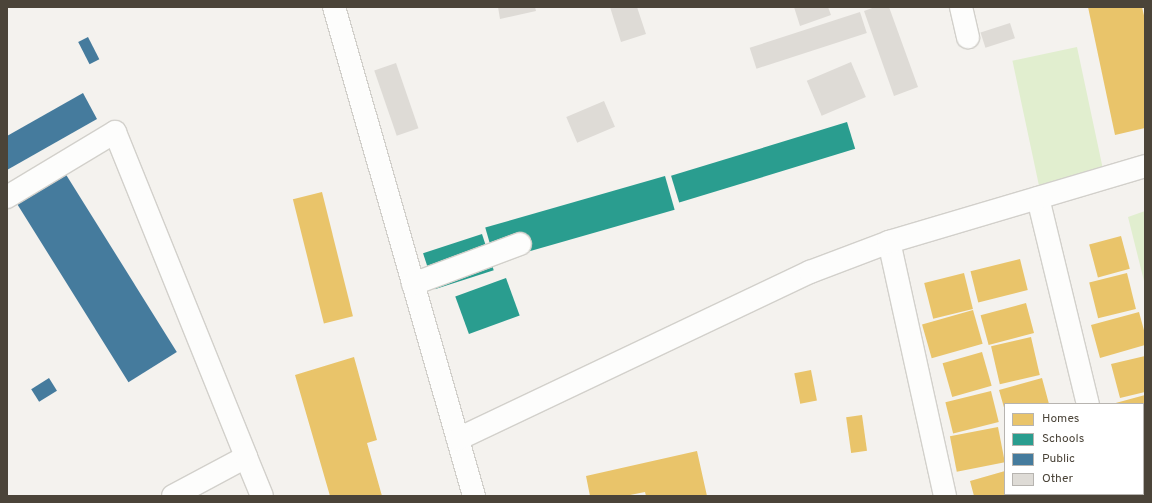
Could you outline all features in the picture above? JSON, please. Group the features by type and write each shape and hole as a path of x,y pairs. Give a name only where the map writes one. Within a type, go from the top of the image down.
{"street":[{"path":"334,7 474,496"},
{"path":"961,7 968,37"},
{"path":"7,197 115,132 262,496"},
{"path":"458,439 810,272 889,242 1145,166"},
{"path":"1038,198 1088,403"},
{"path":"889,242 944,496"},
{"path":"413,284 520,244"},
{"path":"173,496 246,457"}],"green space":[{"path":"1077,47 1103,171 1039,185 1012,61"},
{"path":"1145,211 1145,285 1128,217"}],"building: Homes":[{"path":"1088,7 1142,7 1145,20 1145,128 1115,135"},
{"path":"322,192 353,316 324,323 293,199"},
{"path":"1121,236 1130,269 1098,277 1089,245"},
{"path":"1020,259 1028,290 978,302 971,271"},
{"path":"964,273 973,309 933,319 924,283"},
{"path":"1127,273 1136,309 1098,318 1089,282"},
{"path":"1026,303 1034,333 989,345 981,315"},
{"path":"973,310 983,344 932,358 922,325"},
{"path":"1139,312 1145,334 1145,345 1100,358 1091,325"},
{"path":"1031,337 1040,375 1000,384 991,346"},
{"path":"982,352 992,386 952,397 943,363"},
{"path":"1145,356 1145,392 1120,398 1111,364"},
{"path":"354,357 377,440 367,443 382,496 330,496 295,375"},
{"path":"811,370 817,400 800,404 794,373"},
{"path":"1042,378 1049,403 1004,403 1004,408 999,390"},
{"path":"991,391 999,422 953,433 945,402"},
{"path":"1145,395 1145,430 1144,403 1116,403"},
{"path":"862,415 867,451 851,453 846,417"},
{"path":"998,427 1004,463 957,472 950,436"},
{"path":"697,451 707,496 646,496 645,492 625,496 590,496 586,476"},
{"path":"1004,471 1004,495 1017,496 974,496 970,481"},
{"path":"1145,479 1145,496 1136,496 1144,495"},
{"path":"1023,495 1064,495 1064,496"}],"building: Schools":[{"path":"847,122 855,149 679,203 671,176"},
{"path":"665,176 675,210 495,261 485,228"},
{"path":"482,234 494,270 435,289 423,253"},
{"path":"506,278 520,316 469,334 455,296"}],"building: Public":[{"path":"88,37 99,59 90,64 78,42"},
{"path":"83,93 97,119 7,170 7,136"},
{"path":"65,173 177,352 128,382 17,203"},
{"path":"49,378 57,391 39,402 31,389"}],"building: Other":[{"path":"498,7 535,7 536,11 500,19"},
{"path":"610,7 637,7 646,34 621,42"},
{"path":"794,7 828,7 831,15 800,26"},
{"path":"875,7 889,7 918,87 894,96 864,11"},
{"path":"860,12 867,33 756,69 750,48"},
{"path":"1010,23 1015,38 985,48 981,33"},
{"path":"851,62 866,97 822,116 807,81"},
{"path":"396,63 418,128 397,136 374,70"},
{"path":"604,101 615,127 577,143 566,117"}]}
